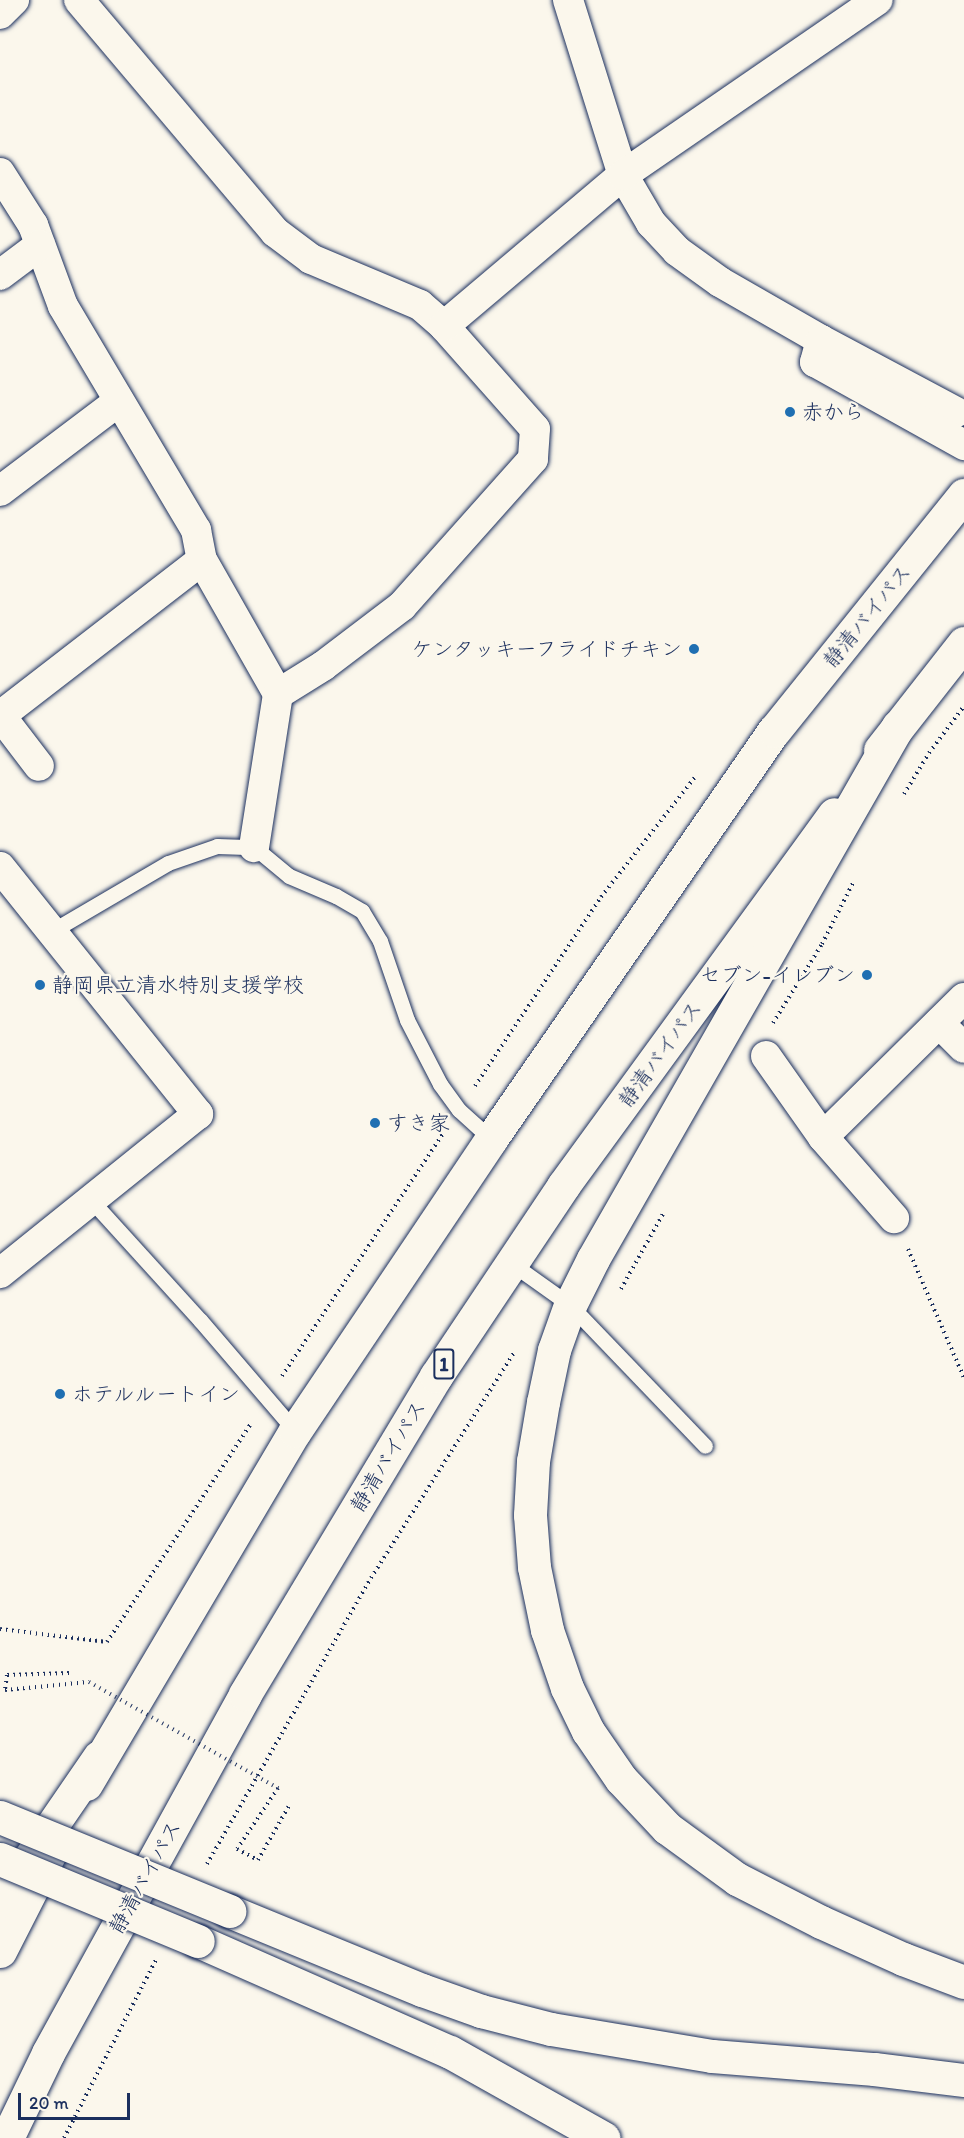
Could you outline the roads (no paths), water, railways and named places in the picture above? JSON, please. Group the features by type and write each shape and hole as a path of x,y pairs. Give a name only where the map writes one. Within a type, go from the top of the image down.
{"highway":[{"name":"静清バイパス","path":"0,1951 99,1757 295,1431 491,1139 774,731 964,495"},
{"name":"静清バイパス","path":"7,2138 48,2053 245,1695 436,1376 570,1176 898,726 964,643"},
{"path":"898,726 593,1259 570,1305 554,1350 543,1402 533,1461 530,1515 534,1567 547,1630 567,1688 588,1731 621,1779 667,1828 737,1878 832,1927 903,1959 964,1982"},
{"path":"0,1901 99,1757"},
{"path":"0,1817 422,1990 481,2011 551,2028 711,2056 874,2069 964,2080"},
{"path":"0,1859 198,1941 450,2052 603,2138"}],"street":[{"path":"0,14 14,0"},
{"path":"79,0 275,232 311,259 420,305 444,326 535,429 532,459 402,606 323,666 278,694"},
{"path":"568,0 623,174 651,223 677,251 720,282 820,340 956,412"},
{"path":"444,326 623,174 878,0"},
{"path":"0,173 33,225 63,306 196,530 202,560 278,694 254,848"},
{"path":"0,275 40,245"},
{"path":"820,340 815,362 964,445"},
{"path":"0,491 119,401"},
{"path":"39,766 0,716 202,560"},
{"path":"0,867 198,1114 0,1273"},
{"path":"823,1137 964,998"},
{"path":"939,1023 964,1048"},
{"path":"766,1056 823,1137 894,1218"}],"lane":[{"path":"52,931 168,863 217,846 254,848 289,876 336,896 362,911 380,941 407,1020 440,1084 459,1110 491,1139"},
{"path":"91,1200 200,1320 295,1431"},
{"path":"511,1263 570,1305 705,1446"}],"place":[{"name":"赤から","path":"790,412"},
{"name":"ケンタッキーフライドチキン","path":"694,649"},
{"name":"セブン-イレブン","path":"867,975"},
{"name":"静岡県立清水特別支援学校","path":"40,985"},
{"name":"すき家","path":"375,1123"},
{"name":"ホテルルートイン","path":"60,1394"}]}
